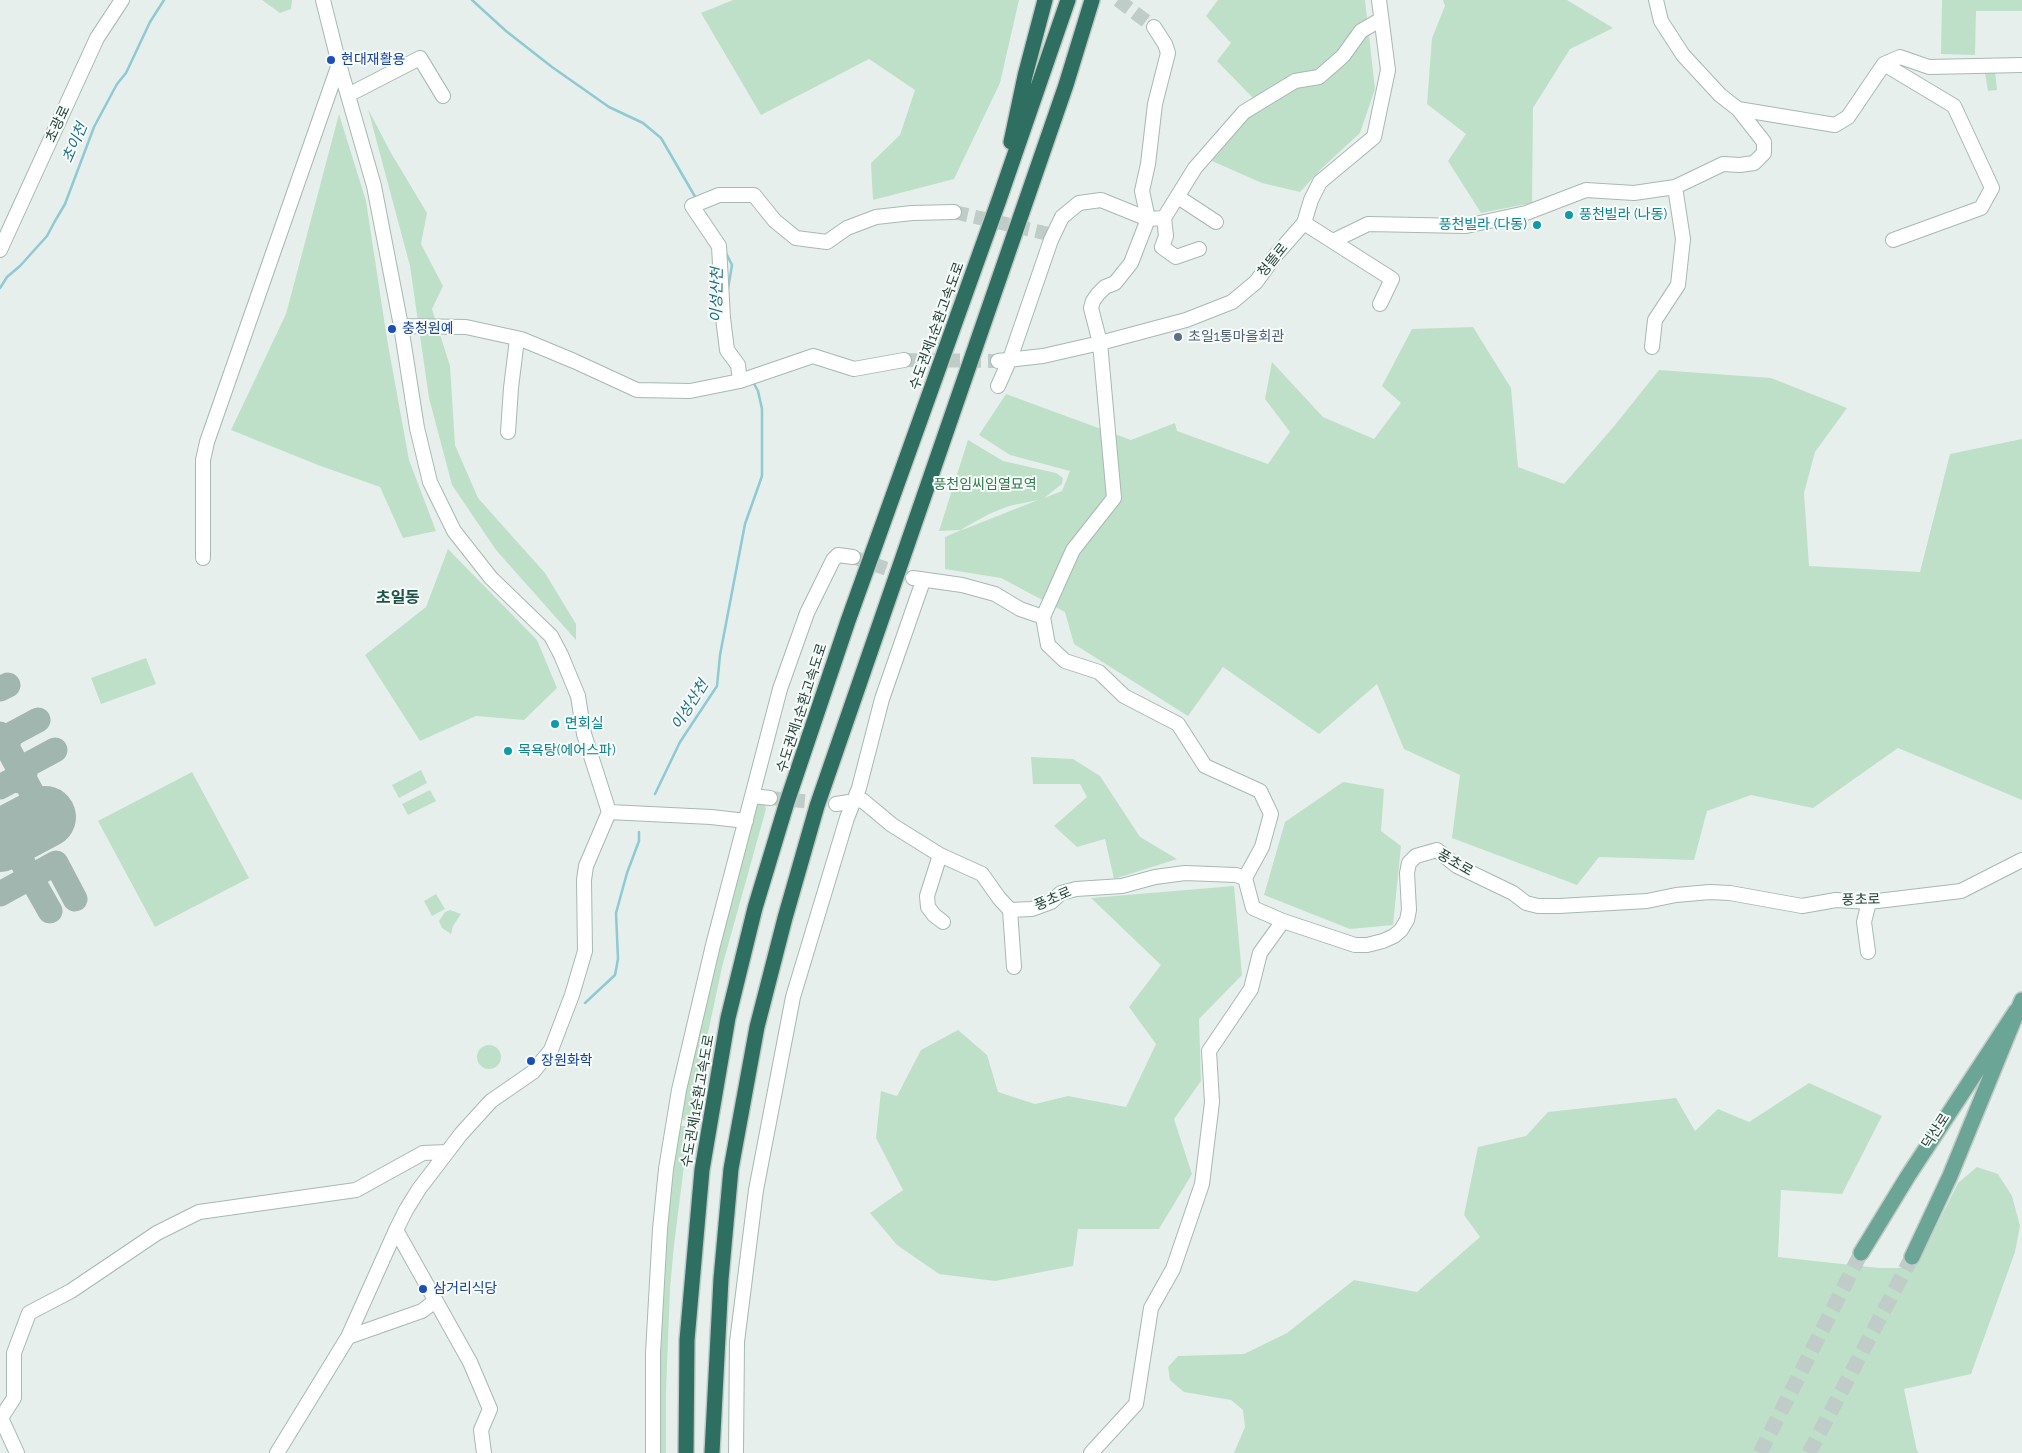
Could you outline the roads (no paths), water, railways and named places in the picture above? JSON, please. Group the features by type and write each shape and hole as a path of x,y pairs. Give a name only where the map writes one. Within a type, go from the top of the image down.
{"highway":[{"path":"999,200 1025,76 1045,0"},
{"name":"수도권제1순환고속도로","path":"686,1453 687,1340 702,1170 728,1018 755,908 787,802 848,622 999,200 1068,0"},
{"path":"712,1453 730,1169 757,1028 782,927 817,806 1066,86 1092,0"},
{"path":"1066,86 1103,0"}],"main road":[{"name":"덕산로","path":"1861,1254 1925,1149 2019,1006"},
{"name":"덕산로","path":"1912,1257 1950,1176 2019,1006"}],"street":[{"name":"초광로","path":"0,250 97,38 122,0"},
{"path":"277,1453 348,1337 396,1230 419,1189 447,1152 491,1101 533,1072 551,1050 572,995 585,951 584,880 586,866 609,812 584,734 578,696 562,655 551,636 502,589 454,531 430,482 417,428 401,326 374,186 323,0"},
{"name":"청뜰로","path":"1004,360 1043,356 1186,320 1232,302 1256,282 1275,256 1304,223 1311,200 1320,182 1374,137 1388,70 1380,20 1379,0"},
{"path":"1333,241 1368,224 1466,226 1526,212 1586,190 1634,193 1675,186 1723,164 1740,165 1754,163 1764,154 1764,142 1738,109 1720,96 1683,55 1661,21 1656,0"},
{"path":"1199,249 1176,257 1162,247 1166,236 1164,218 1195,168 1244,112 1295,81 1318,77 1343,56 1361,32 1380,20"},
{"path":"1154,27 1165,44 1168,53 1156,104 1148,164 1142,190 1148,219 1131,263 1115,283 1105,287 1093,302 1091,308 1100,343 1114,498 1073,550 1043,617 1048,645 1065,661 1099,672 1124,696 1178,724 1205,766 1260,791 1271,814 1262,847 1245,878"},
{"path":"1738,109 1835,125 1848,117 1884,64 1900,57 1929,67 2022,65"},
{"path":"348,95 420,58 443,96"},
{"path":"203,558 203,460 207,442 339,64"},
{"path":"1884,64 1954,106 1992,188 1981,208 1893,240"},
{"path":"1652,347 1655,320 1678,286 1683,239 1675,186"},
{"path":"740,381 738,365 727,350 723,318 719,246 692,206 719,195 754,195 775,221 796,238 827,242 847,228 876,217 912,213 954,212"},
{"path":"1178,197 1216,222"},
{"path":"998,386 1004,360 1050,240 1062,217 1079,203 1101,200 1148,219 1164,218"},
{"path":"1304,223 1392,279 1380,304"},
{"path":"401,326 466,327 517,339 574,361 637,390 690,391 740,381 813,356 854,369 904,360"},
{"path":"508,432 517,339"},
{"path":"653,1453 651,1420 654,1334 666,1169 679,1090 706,973 753,796 771,717 807,613 833,560 838,555 853,557"},
{"path":"736,1453 737,1342 756,1190 793,997 859,788 882,699 918,580 962,585 994,594 1020,609 1043,617"},
{"path":"753,796 770,798"},
{"path":"836,804 862,800 892,825 940,855 982,874 998,898 1010,910 1014,967"},
{"path":"609,812 711,817 746,821"},
{"name":"풍초로","path":"1010,910 1032,909 1051,902 1061,893 1076,889 1122,886 1155,877 1180,873 1236,874 1245,878 1253,908 1283,921 1355,945 1367,945 1394,936 1407,920 1409,910 1407,873 1409,863 1416,856 1437,850 1457,866 1513,893 1526,903 1538,906 1647,901 1676,895 1710,892 1730,893 1802,906 1836,900 1869,902 1960,891 2022,860"},
{"path":"940,855 927,896 928,907 943,922"},
{"path":"1868,952 1864,922 1869,902"},
{"path":"1091,1453 1136,1404 1150,1308 1173,1269 1202,1184 1212,1102 1209,1051 1252,989 1260,953 1283,921"},
{"path":"17,1453 1,1418 14,1398 14,1352 29,1313 71,1291 157,1234 199,1212 356,1190 423,1153 447,1152"},
{"path":"396,1230 470,1362 490,1409 481,1430 484,1453"},
{"path":"348,1337 422,1311 435,1301"}],"waterway":[{"name":"초이천","path":"0,288 7,277 20,266 47,236 65,204 94,127 117,84 126,73 150,22 164,0"},
{"name":"이성산천","path":"472,0 506,31 552,67 609,107 643,123 661,138 697,200"},
{"name":"이성산천","path":"725,251 732,265 728,289"},
{"name":"이성산천","path":"655,794 680,742 717,686 720,655 745,524 762,476 762,409 758,391 753,382"},
{"name":"이성산천","path":"585,1003 615,975 618,959 616,913 627,873 639,841 639,832"}],"tunnel":[{"path":"1118,0 1154,27"},
{"path":"954,212 1053,235"},
{"path":"904,360 998,361"},
{"path":"853,557 913,578"},
{"path":"770,798 836,804"},
{"path":"1760,1453 1861,1253"},
{"path":"1809,1453 1912,1257"}],"place":[{"name":"현대재활용","path":"331,60"},
{"name":"풍천빌라 (나동)","path":"1569,215"},
{"name":"풍천빌라 (다동)","path":"1537,225"},
{"name":"충청원예","path":"392,329"},
{"name":"초일1통마을회관","path":"1178,337"},
{"name":"면회실","path":"555,724"},
{"name":"목욕탕(에어스파)","path":"508,751"},
{"name":"장원화학","path":"531,1061"},
{"name":"삼거리식당","path":"423,1289"}],"district":[{"name":"초일동","path":"398,598"}],"park label":[{"name":"풍천임씨임열묘역","path":"985,485"}]}
